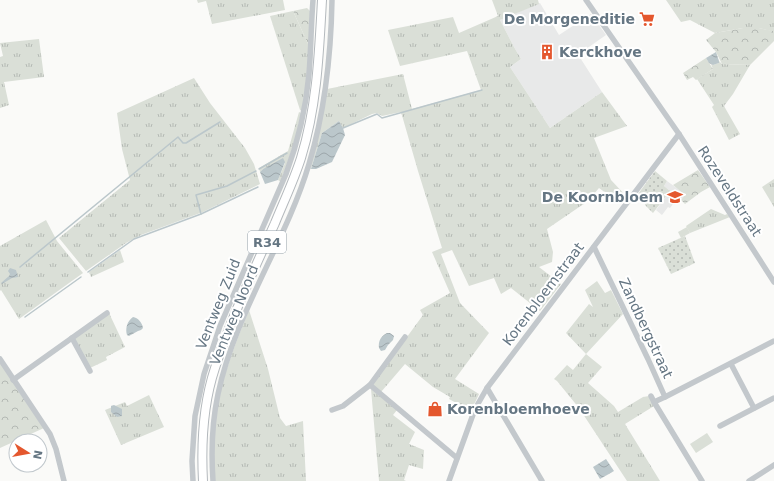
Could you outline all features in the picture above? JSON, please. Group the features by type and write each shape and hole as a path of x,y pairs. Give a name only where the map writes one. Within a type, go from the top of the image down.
{"highway":[{"name":"R34","path":"202,481 202,435 205,412 215,369 228,330 291,187 309,130 319,69 322,0"}],"street":[{"name":"Ventweg Zuid","path":"193,481 192,461 195,416 204,374 220,326 286,174 293,156 300,129 309,76 313,0"},
{"name":"Ventweg Noord","path":"213,481 212,464 214,419 218,393 224,372 246,314 297,198 309,165 318,133 327,76 332,0"},
{"name":"Rozeveldstraat","path":"586,0 679,134 774,282"},
{"name":"Korenbloemstraat","path":"449,481 476,409 487,388 679,134"},
{"name":"Zandbergstraat","path":"594,247 665,397 774,341"},
{"path":"13,380 107,313"},
{"path":"332,410 342,406 370,386 405,337"},
{"path":"72,338 90,371"},
{"path":"0,359 50,434 56,449 64,481"},
{"path":"731,364 754,408"},
{"path":"370,386 457,458"},
{"path":"487,388 542,481"},
{"path":"665,397 653,399 702,481"},
{"path":"720,426 774,398"},
{"path":"749,481 774,465"}],"shaded area":[{"path":"540,3 559,35 591,14 606,35 586,49 579,56 602,92 550,128 510,67 521,59 500,20"},
{"name":"De Koornbloem","path":"667,181 686,195 681,200 679,199 675,205 673,204 670,208 668,207 662,215 656,210 670,191 664,186"}],"green space":[{"path":"197,0 283,0 285,10 212,24 206,1 198,3"},
{"path":"492,0 538,0 539,4 500,20 521,59 510,67 550,128 602,92 627,126 594,138 611,180 627,197 621,204 599,188 588,201 547,229 553,252 552,262 539,267 561,284 540,311 511,288 501,294 494,278 469,286 452,250 441,254 460,303 489,333 455,379 479,394 471,411 449,399 450,397 433,387 405,364 381,392 372,385 423,315 420,310 450,293 432,252 442,248 401,112 382,116 377,113 372,114 343,128 339,121 322,133 310,169 327,89 403,74 412,109 481,90 467,51 400,66 388,30 453,17 459,33 498,16"},
{"path":"666,0 774,0 774,32 759,28 743,28 715,33 690,20 681,22"},
{"path":"307,8 310,11 309,46 293,11"},
{"path":"293,11 309,46 307,76 302,111 300,110 270,16"},
{"path":"743,28 759,28 773,31 774,41 750,65 722,64 716,52 706,40 715,33"},
{"path":"39,39 44,77 4,82 9,105 0,108 0,57 3,56 0,43"},
{"path":"706,58 713,69 696,80 693,77 687,80 683,73"},
{"path":"719,61 722,64 750,65 724,106 740,134 729,140 712,107 714,105 697,79 713,69 711,64 713,65 719,63"},
{"path":"194,78 210,103 245,148 254,164 260,184 203,212 141,235 126,243 86,271 59,238 130,180 122,149 117,113"},
{"path":"299,112 301,113 296,137 281,182 278,180 285,163 263,169 260,172 259,168 288,151"},
{"path":"698,170 710,187 685,204 681,200 685,195 673,185"},
{"path":"655,171 667,181 664,186 670,191 653,213 638,194"},
{"path":"774,179 774,207 762,187"},
{"path":"711,209 725,215 727,214 730,217 690,233 686,226"},
{"path":"46,220 57,241 83,273 19,319 1,290 0,291 0,246"},
{"path":"687,227 690,233 681,238 678,232"},
{"path":"685,236 695,263 671,274 658,248"},
{"path":"120,250 124,262 91,277 89,272"},
{"path":"597,281 605,293 611,290 623,314 586,354 566,333 589,304 593,307 585,290"},
{"path":"249,310 268,369 280,418 286,426 303,421 306,481 214,481 214,432 218,402 229,362"},
{"path":"109,313 125,347 106,357 107,360 90,368 74,338"},
{"path":"586,354 602,367 588,383 614,406 618,412 643,397 649,396 654,406 625,424 660,481 627,481 579,408 554,379 567,365 573,370"},
{"path":"0,356 44,428 33,433 8,433 8,444 0,448"},
{"path":"371,389 397,410 393,415 415,432 409,444 424,450 423,469 409,465 404,480 406,481 379,481"},
{"path":"149,395 164,427 121,445 105,410 125,402 127,406"},
{"path":"707,433 713,442 696,453 690,444"}],"water":[{"path":"716,52 719,63 713,65 709,63 706,58"},
{"path":"339,121 345,135 332,162 316,169 311,169 322,133"},
{"path":"283,158 285,162 278,180 265,184 260,172"},
{"path":"10,268 16,270 18,277 12,278 2,284 1,283 10,274 8,271"},
{"path":"133,317 140,321 143,328 129,336 126,333 126,328 129,321"},
{"path":"387,333 394,336 393,340 385,350 381,351 379,348 380,341"},
{"path":"114,405 122,409 122,416 117,417 111,412 111,406"},
{"path":"606,459 614,471 600,479 593,467"}],"waterway":[{"path":"343,128 377,114 382,118 482,90"},
{"path":"20,267 178,137 183,143 186,143 220,122"},
{"path":"259,169 287,153"},
{"path":"201,214 196,195 227,186 256,171"},
{"path":"88,272 134,239 201,214 258,187"},
{"path":"25,317 81,277"}],"place":[{"name":"De Morgeneditie","path":"647,19"},
{"name":"Kerckhove","path":"547,52"},
{"name":"De Koornbloem","path":"675,197"},
{"name":"Korenbloemhoeve","path":"435,409"}]}
